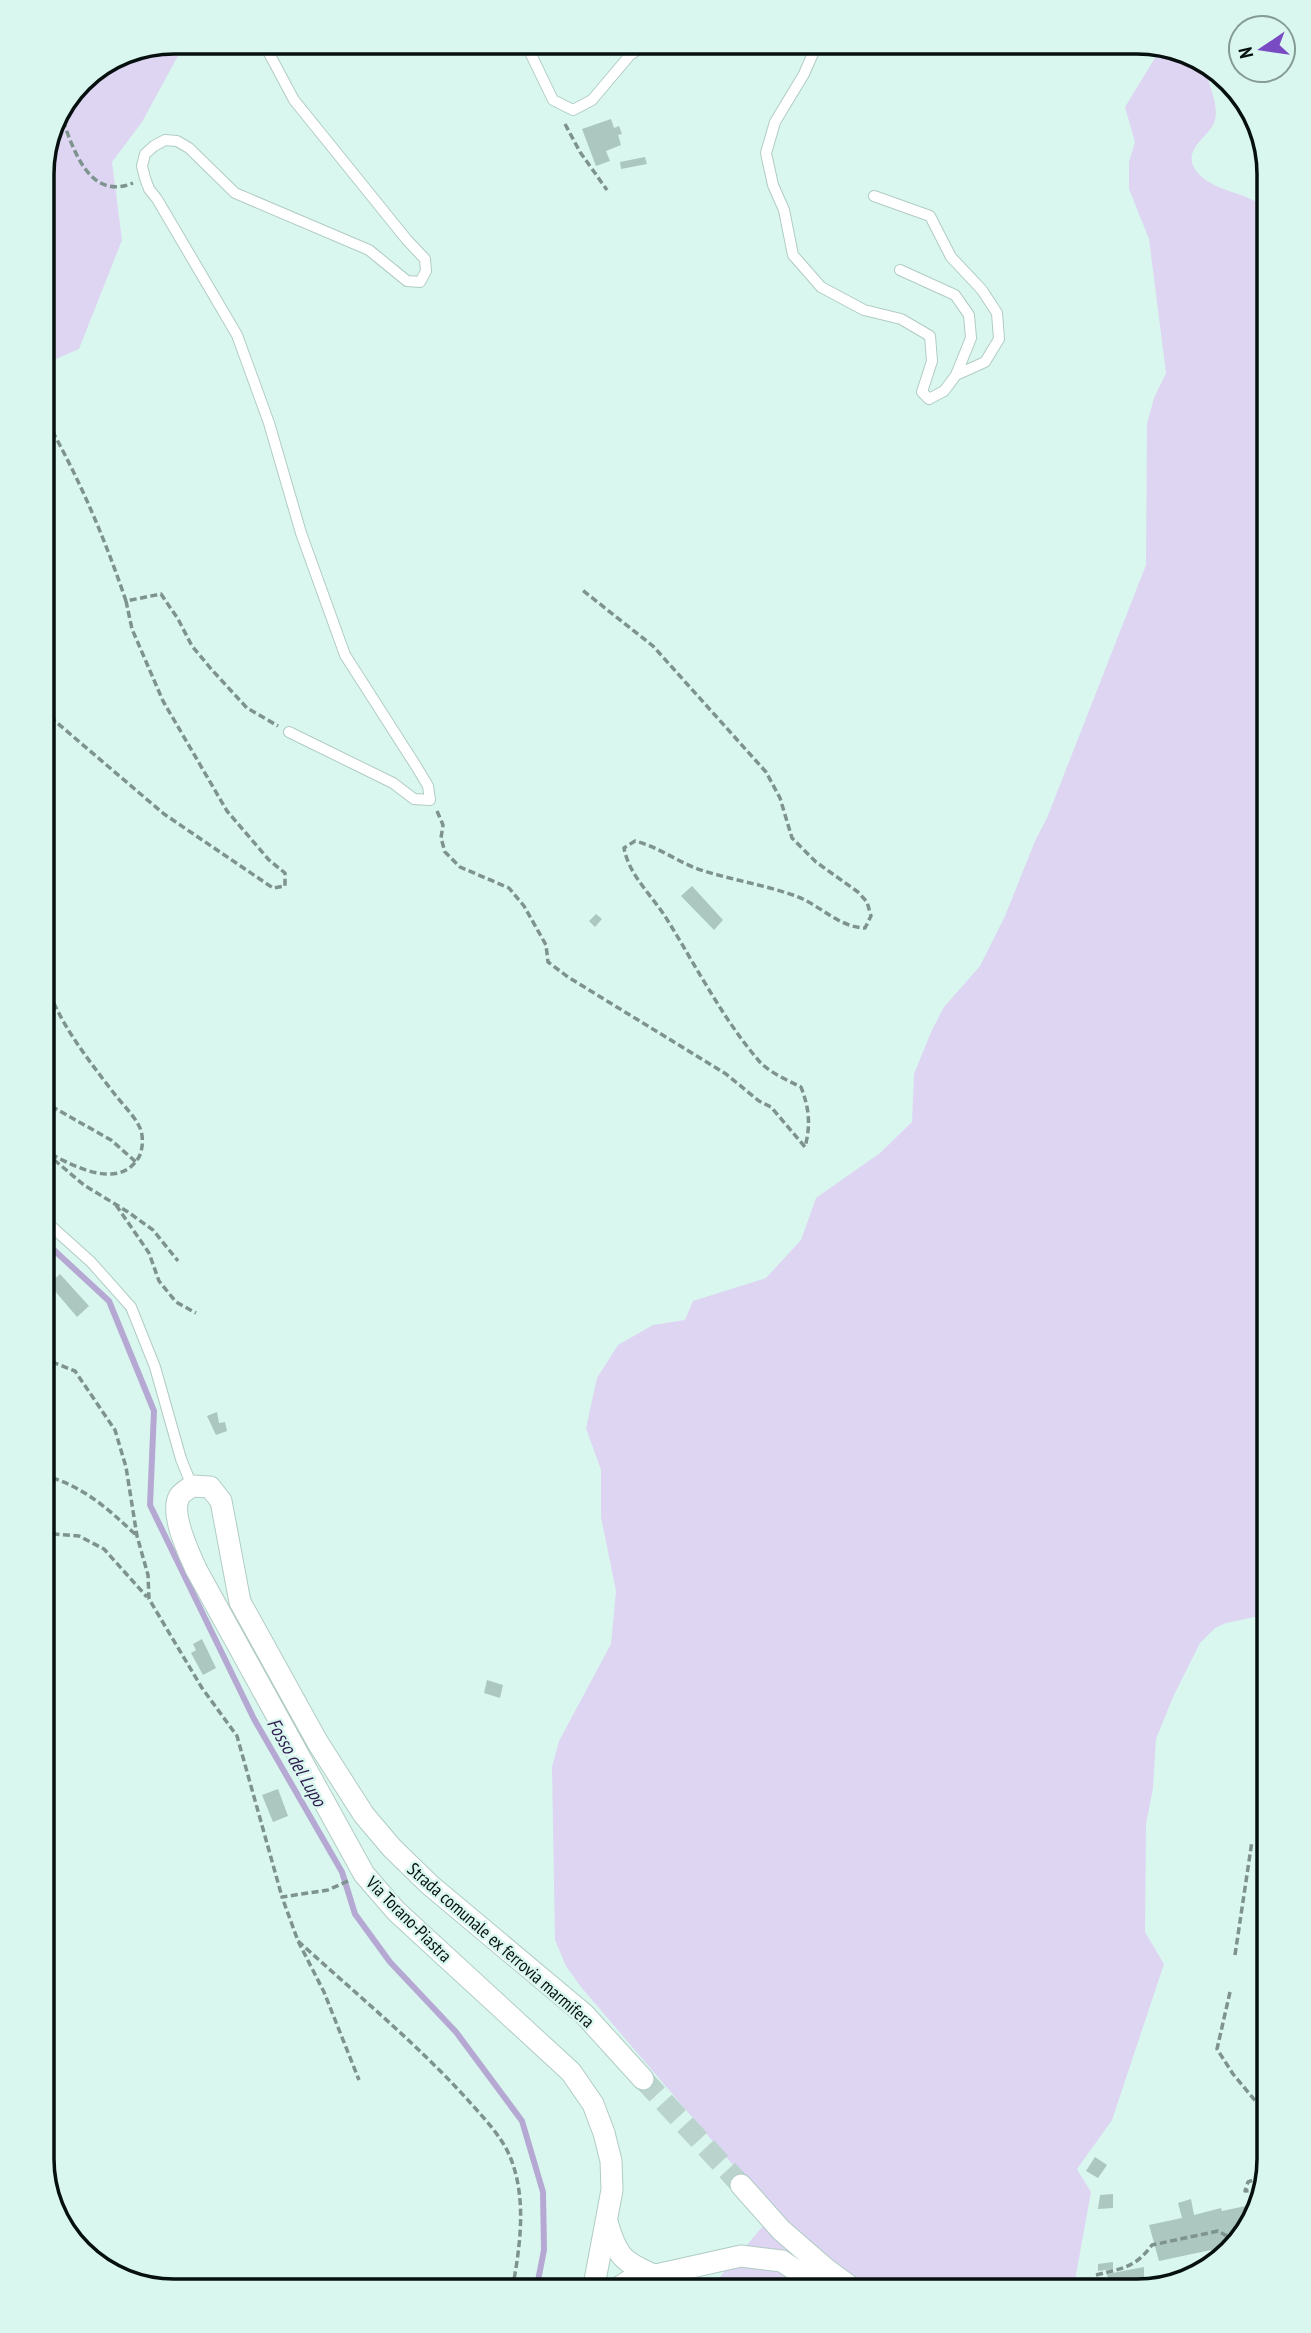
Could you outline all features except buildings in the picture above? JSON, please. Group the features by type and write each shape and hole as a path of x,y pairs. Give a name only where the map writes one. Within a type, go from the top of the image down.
{"street":[{"name":"Strada comunale ex ferrovia marmifera","path":"192,1486 210,1487 221,1501 240,1602 318,1743 364,1815 430,1885 584,2014 643,2079"},
{"name":"Via Torano-Piastra","path":"192,1486 179,1496 177,1509 182,1534 196,1569 363,1874 396,1911 571,2072 593,2104 611,2161 612,2190 595,2278"},
{"path":"741,2185 781,2230 839,2279"},
{"name":"Via Torano-Piastra","path":"606,2217 614,2247 631,2266 656,2276"},
{"path":"643,2278 741,2256 782,2260 808,2279"}],"lane":[{"path":"269,54 294,100 425,259 426,271 420,282 407,281 369,250 234,194 189,148 177,141 165,140 154,146 145,155 142,166 149,189 237,335 269,424 301,533 345,656 428,786 430,800 414,799 393,783 289,733"},
{"path":"531,54 553,100 573,110 592,100 631,54"},
{"path":"812,55 775,122 766,153 773,185 784,210 793,255 821,287 864,310 901,319 930,336 932,361 922,392 929,399 944,391 956,375 971,338 969,315 954,295 900,270"},
{"path":"874,195 930,216 951,257 982,290 997,313 999,339 985,362 956,375"},
{"path":"54,1229 91,1262 131,1307 155,1367 181,1459 192,1486"}],"path":[{"path":"553,100 580,152 607,190"},
{"path":"65,126 84,171 103,184 125,186 145,178"},
{"path":"55,434 68,456 111,557 132,629 163,701 227,811 269,860 285,873 285,886 273,888 164,814 55,721"},
{"path":"430,800 443,824 440,838 445,852 460,867 509,888 524,906 546,945 548,961 586,989 726,1074 759,1101 771,1107 805,1147 809,1129 809,1108 801,1087 781,1078 761,1064 754,1055 710,993 667,918 626,862 624,848 635,841 650,844 701,870 794,895 851,928 865,928 871,916 867,902 858,892 816,862 792,838 780,798 766,772 653,646 581,589"},
{"path":"126,601 161,594 192,646 212,670 247,708 289,733"},
{"path":"55,1008 70,1035 140,1127 142,1151 136,1162 127,1170 102,1173 77,1168 55,1156"},
{"path":"55,1108 111,1140 136,1162"},
{"path":"55,1160 84,1185 153,1230 178,1261"},
{"path":"115,1203 149,1253 159,1280 176,1302 196,1313"},
{"path":"54,1363 75,1371 115,1430 126,1467 137,1536 148,1575 149,1599"},
{"path":"54,1478 103,1503 137,1536"},
{"path":"54,1534 79,1536 104,1549 149,1599 202,1688 237,1736 282,1896 298,1941 324,1992 359,2080"},
{"path":"1235,1955 1252,1842"},
{"path":"282,1896 335,1887"},
{"path":"298,1941 443,2072 488,2122 510,2157 520,2196 520,2249 514,2278"},
{"path":"1230,1992 1217,2049 1257,2103"},
{"path":"1253,2190 1245,2191 1248,2182 1255,2179"},
{"path":"1096,2275 1122,2269 1141,2260 1152,2245 1218,2231 1228,2237"}],"shaded area":[{"path":"179,54 142,122 112,162 122,240 79,349 55,359 55,167 58,143 79,101 95,84 114,70 159,55"},
{"path":"1156,56 1190,67 1208,78 1213,94 1215,118 1213,125 1193,152 1193,165 1197,172 1211,183 1257,204 1257,1617 1215,1628 1200,1643 1156,1739 1153,1788 1146,1824 1145,1932 1164,1964 1112,2120 1077,2169 1091,2192 1075,2279 719,2279 774,2213 581,1987 566,1966 555,1940 552,1767 559,1741 611,1644 616,1591 601,1517 601,1470 586,1428 597,1378 618,1345 653,1325 685,1320 693,1301 766,1278 801,1240 816,1198 880,1153 912,1122 914,1074 932,1030 944,1007 980,966 1005,916 1047,818 1146,565 1147,424 1154,398 1166,373 1149,239 1129,189 1129,162 1135,142 1125,107"}],"waterway":[{"name":"Fosso del Lupo","path":"54,1251 109,1301 154,1411 150,1505 254,1719 342,1872 355,1914 390,1962 456,2032 522,2121 543,2192 544,2250 538,2278"}],"tunnel":[{"path":"643,2079 741,2185"}]}
